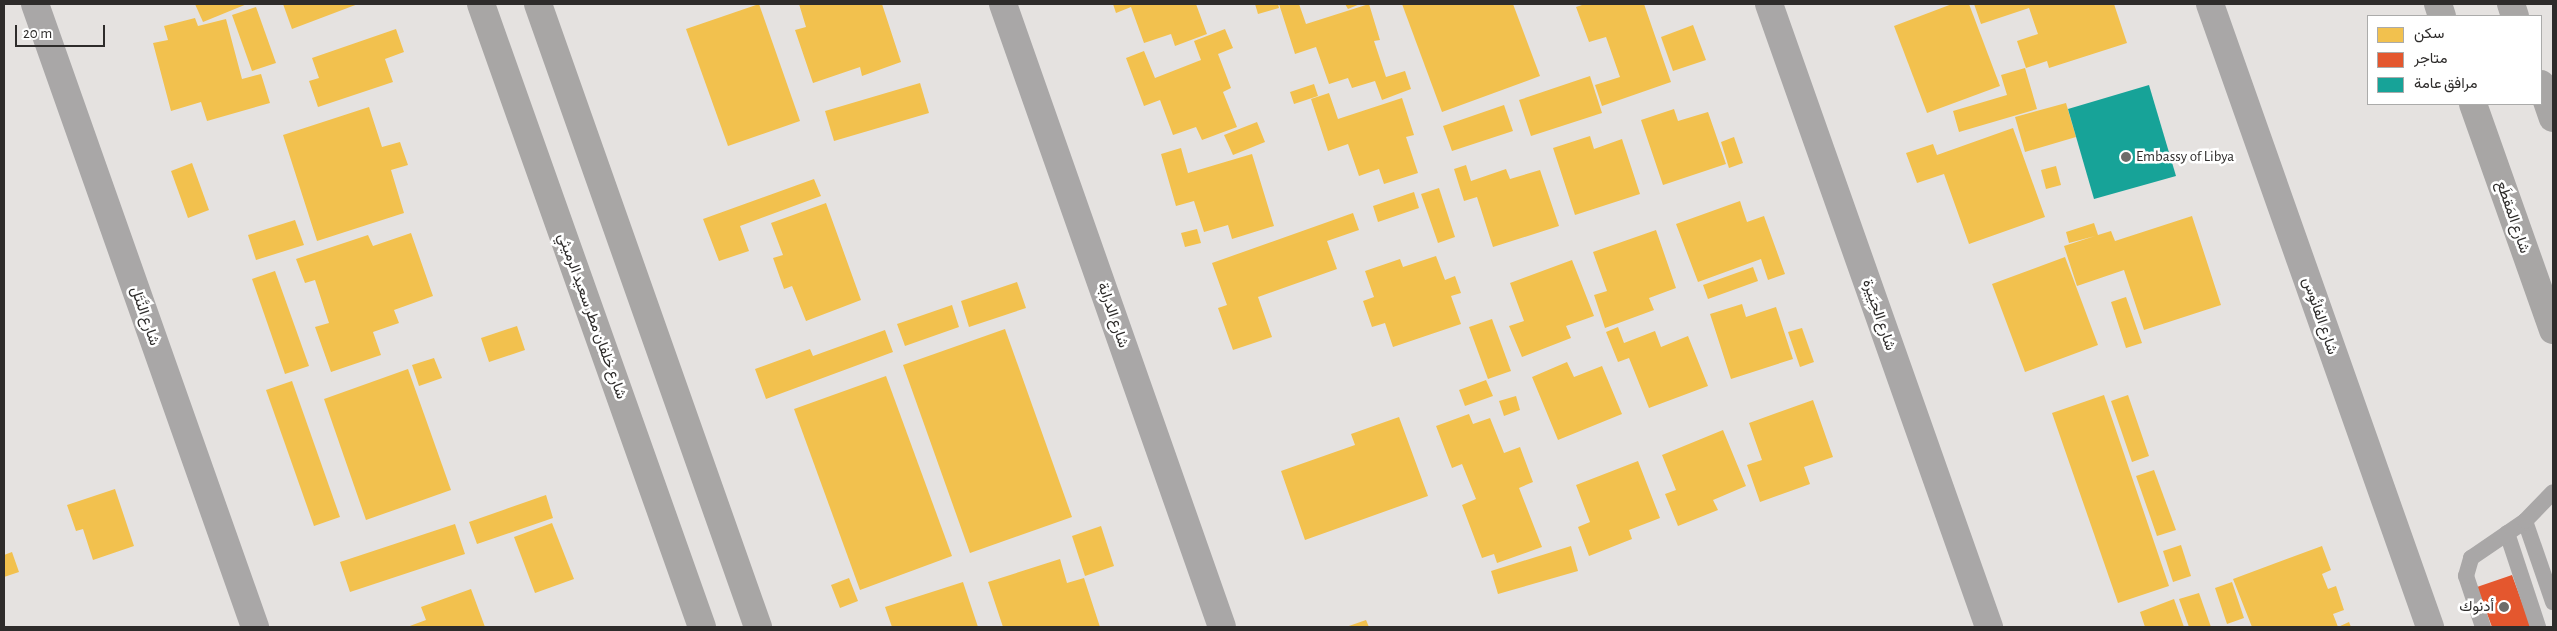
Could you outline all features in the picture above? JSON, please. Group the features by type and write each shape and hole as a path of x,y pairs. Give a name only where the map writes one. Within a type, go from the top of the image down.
{"street":[{"name":"شارع النَّتَل","path":"35,4 255,627"},
{"name":"شارع خلفان مطر سعيد الرميثي","path":"481,4 702,627"},
{"path":"538,4 758,627"},
{"name":"شارع الدرابة","path":"1003,4 1222,627"},
{"name":"شارع الحِيَيرة","path":"1770,4 1989,627"},
{"name":"شارع الفانُوس","path":"2210,4 2430,627"},
{"path":"2542,87 2553,118"},
{"name":"شارع المَقطَع","path":"2473,105 2553,330"}],"lane":[{"path":"2483,627 2468,585 2467,567 2478,551 2525,521 2553,492"},
{"path":"2525,521 2553,602"},
{"path":"2507,532 2538,627"}],"building: سكن":[{"path":"195,4 247,4 203,22"},
{"path":"283,4 358,4 292,29"},
{"path":"759,4 800,121 728,146 686,29"},
{"path":"799,4 882,4 901,62 862,76 860,67 813,83 795,30 806,27"},
{"path":"1113,4 1196,4 1207,34 1175,46 1171,34 1144,43 1131,7 1116,13"},
{"path":"1255,4 1278,4 1279,8 1258,14"},
{"path":"1279,4 1299,4 1306,24 1369,4 1380,40 1374,41 1386,77 1405,71 1411,89 1382,100 1375,81 1352,88 1348,78 1329,84 1316,47 1295,54"},
{"path":"1345,4 1360,4 1348,9"},
{"path":"1402,4 1513,4 1540,76 1442,112"},
{"path":"1585,4 1644,4 1671,82 1602,106 1595,85 1620,77 1606,37 1589,42 1576,7"},
{"path":"1952,4 1969,4 2000,86 1927,113 1894,26"},
{"path":"1974,4 2114,4 2127,43 2049,68 2047,61 2026,68 2017,41 2038,34 2029,8 1981,24"},
{"path":"256,7 276,63 252,71 232,15"},
{"path":"195,18 198,26 226,19 242,79 261,74 270,103 207,121 201,102 171,111 153,43 168,40 164,26"},
{"path":"1693,25 1706,60 1673,71 1661,37"},
{"path":"396,29 404,52 385,59 393,82 318,107 309,81 319,78 312,58"},
{"path":"1225,29 1233,48 1218,54 1231,88 1223,92 1237,127 1202,140 1196,127 1173,135 1160,100 1144,106 1126,58 1144,51 1155,78 1201,60 1194,41"},
{"path":"2025,68 2037,109 1959,132 1953,111 2007,95 2001,75"},
{"path":"1590,76 1602,113 1531,136 1519,100"},
{"path":"920,83 929,113 834,141 825,111"},
{"path":"1314,84 1318,96 1294,104 1290,92"},
{"path":"1329,93 1338,119 1402,98 1414,135 1406,137 1418,173 1384,184 1379,169 1359,176 1348,144 1328,151 1311,99"},
{"path":"2066,103 2076,137 2025,152 2015,117"},
{"path":"1504,105 1513,131 1452,151 1443,126"},
{"path":"369,107 382,147 400,142 408,165 391,170 404,213 317,241 283,135"},
{"path":"1674,109 1678,121 1708,112 1726,164 1663,185 1641,120"},
{"path":"1257,122 1265,142 1233,155 1224,135"},
{"path":"2013,128 2045,217 1969,244 1944,174 1917,183 1906,153 1933,144 1937,155"},
{"path":"1590,136 1594,149 1622,139 1640,194 1575,215 1553,148"},
{"path":"1734,137 1743,163 1729,168 1721,142"},
{"path":"1181,148 1188,173 1252,154 1274,226 1232,239 1228,225 1204,232 1194,201 1176,206 1161,154"},
{"path":"192,163 209,210 188,218 171,171"},
{"path":"1466,165 1471,181 1506,169 1510,179 1540,170 1559,226 1493,247 1477,197 1464,201 1454,169"},
{"path":"2056,166 2061,185 2046,189 2041,170"},
{"path":"814,179 821,196 740,226 749,251 719,261 703,219"},
{"path":"1439,188 1455,237 1438,243 1421,194"},
{"path":"1414,192 1419,208 1378,222 1373,206"},
{"path":"1740,201 1747,222 1764,216 1785,274 1768,280 1761,259 1698,282 1676,224"},
{"path":"826,203 861,300 806,321 792,286 784,289 773,258 783,255 771,223"},
{"path":"1353,213 1359,230 1327,241 1337,269 1258,297 1272,337 1233,350 1218,308 1227,305 1212,263"},
{"path":"2192,216 2221,305 2144,330 2124,270 2077,286 2064,246 2095,236 2069,243 2066,232 2094,223 2098,235 2111,231 2115,241"},
{"path":"295,220 304,245 256,260 248,235"},
{"path":"1197,229 1201,243 1185,247 1181,233"},
{"path":"1656,230 1676,288 1649,298 1654,310 1605,328 1594,295 1607,291 1593,252"},
{"path":"411,233 433,296 394,310 399,323 373,332 381,355 331,372 315,327 329,323 315,280 305,283 296,259 368,235 373,246"},
{"path":"1436,256 1445,280 1455,276 1461,293 1451,296 1461,324 1393,347 1385,323 1372,327 1363,301 1374,297 1365,271 1400,259 1403,267"},
{"path":"2065,257 2098,345 2025,372 1992,284"},
{"path":"1572,260 1594,316 1566,326 1571,338 1522,357 1509,326 1524,321 1510,283"},
{"path":"1753,267 1758,281 1708,299 1703,285"},
{"path":"275,271 309,366 285,374 252,279"},
{"path":"1017,282 1026,308 969,327 961,301"},
{"path":"2126,297 2142,343 2126,348 2111,302"},
{"path":"1742,304 1746,317 1776,307 1793,359 1731,379 1710,314"},
{"path":"952,305 959,327 905,346 897,324"},
{"path":"1492,319 1511,371 1488,379 1469,327"},
{"path":"517,326 525,350 489,362 481,338"},
{"path":"1618,327 1624,343 1655,331 1661,347 1688,336 1708,386 1649,408 1629,358 1618,362 1606,332"},
{"path":"1802,328 1814,362 1800,367 1788,332"},
{"path":"1005,329 1072,517 970,553 903,365"},
{"path":"885,330 893,352 766,399 755,369 810,349 813,356"},
{"path":"434,358 442,378 419,386 412,365"},
{"path":"1567,362 1574,377 1602,366 1622,414 1558,440 1532,377"},
{"path":"408,369 451,490 366,520 324,399"},
{"path":"886,376 952,556 860,590 794,409"},
{"path":"1486,380 1493,396 1465,406 1459,390"},
{"path":"292,381 340,517 314,526 266,390"},
{"path":"2104,395 2169,586 2118,603 2052,413"},
{"path":"2128,395 2149,456 2132,462 2111,401"},
{"path":"1516,396 1520,410 1504,416 1499,401"},
{"path":"1813,400 1833,457 1804,467 1810,484 1760,502 1747,465 1762,460 1749,423"},
{"path":"1469,414 1473,424 1490,418 1504,453 1520,447 1533,482 1519,488 1542,547 1497,563 1494,554 1482,558 1462,505 1476,499 1462,464 1452,468 1436,426"},
{"path":"1399,417 1428,496 1305,540 1281,471 1355,445 1351,434"},
{"path":"1723,430 1746,486 1713,500 1718,510 1678,526 1665,494 1676,490 1662,455"},
{"path":"1638,461 1660,518 1629,530 1632,539 1589,556 1578,527 1590,522 1576,485"},
{"path":"2154,470 2176,530 2157,536 2136,476"},
{"path":"115,489 134,546 93,560 83,529 76,531 67,505"},
{"path":"546,495 553,518 477,544 469,522"},
{"path":"552,523 574,579 535,593 514,537"},
{"path":"455,524 465,554 350,592 340,562"},
{"path":"1101,526 1114,566 1085,576 1072,536"},
{"path":"2181,545 2191,576 2173,582 2163,551"},
{"path":"1571,546 1578,571 1498,594 1491,571"},
{"path":"2322,546 2331,570 2322,574 2328,589 2336,586 2344,610 2333,614 2338,627 2252,627 2233,579"},
{"path":"12,552 19,572 4,577 4,555"},
{"path":"1060,559 1067,583 1084,578 1100,627 1003,627 988,582"},
{"path":"849,578 858,601 840,608 831,585"},
{"path":"963,582 978,627 892,627 885,607"},
{"path":"2232,582 2244,618 2227,624 2215,588"},
{"path":"471,589 485,627 407,627 426,620 421,607"},
{"path":"2199,593 2211,627 2189,627 2179,599"},
{"path":"2174,599 2184,627 2145,627 2140,612"},
{"path":"1366,620 1369,627 1346,627"},
{"path":"2349,622 2351,627 2338,627"}],"building: متاجر":[{"name":"أدنوك","path":"2512,575 2531,627 2492,627 2477,587"}],"building: مرافق عامة":[{"name":"Embassy of Libya","path":"2149,85 2176,176 2094,199 2068,109"}],"place":[{"name":"Embassy of Libya","path":"2126,157"},
{"name":"أدنوك","path":"2504,607"}]}
